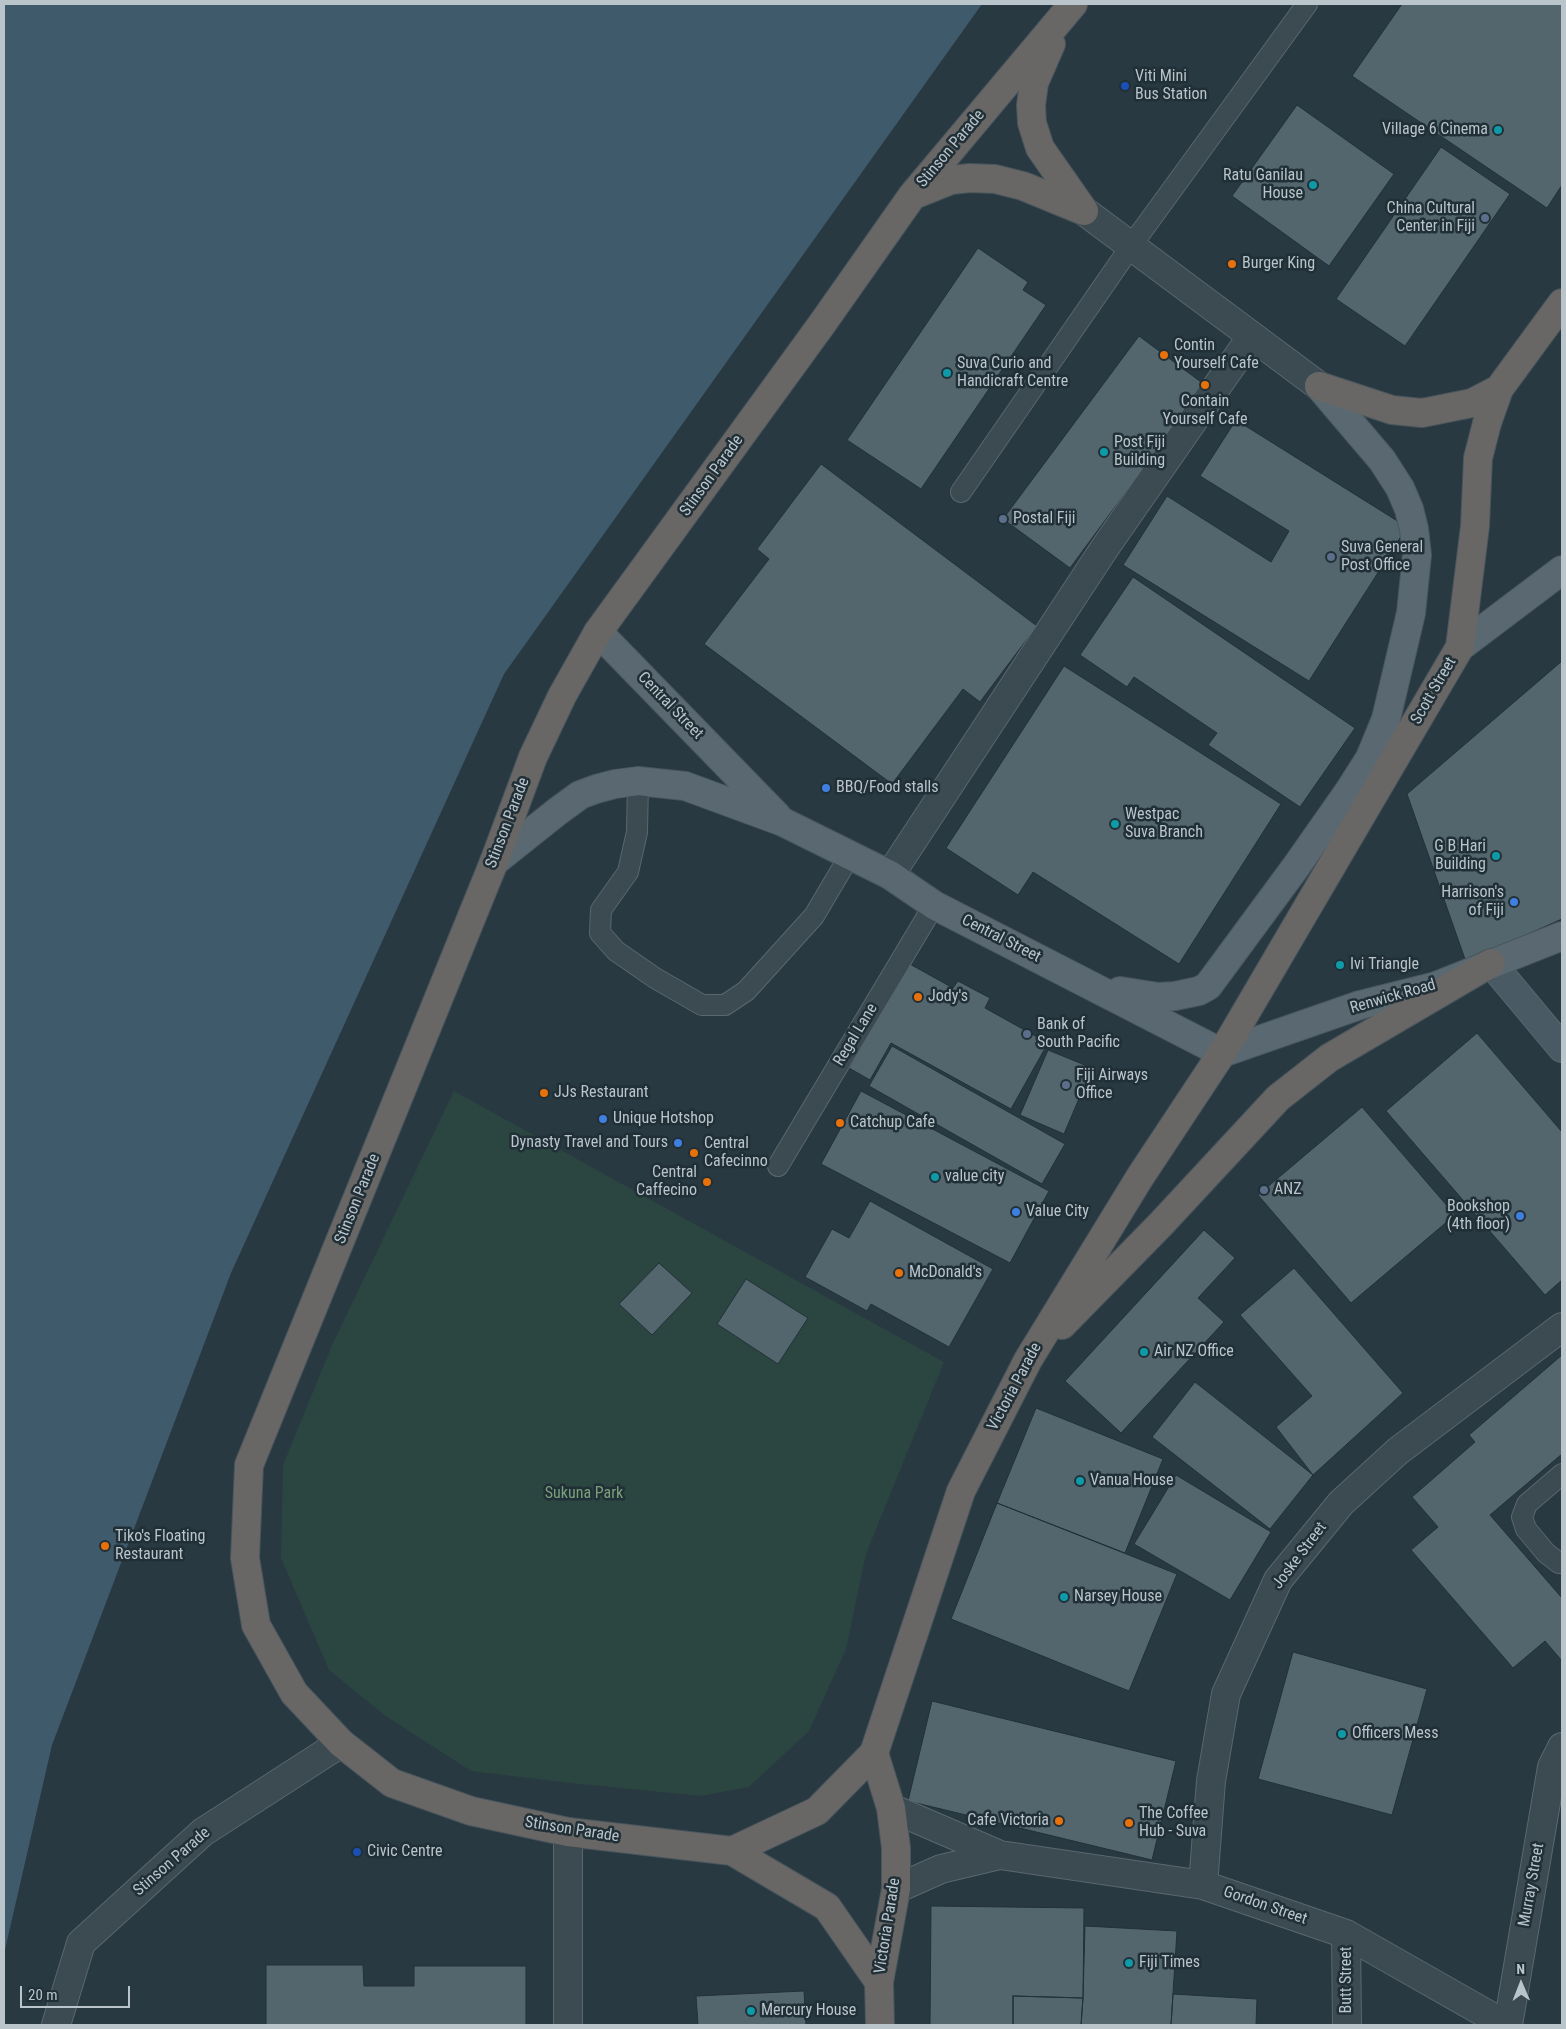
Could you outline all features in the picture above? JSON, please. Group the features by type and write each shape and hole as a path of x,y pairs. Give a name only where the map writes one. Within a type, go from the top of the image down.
{"highway":[{"name":"Stinson Parade","path":"827,1907 732,1851 568,1832 471,1811 392,1783 341,1743 294,1693 256,1625 245,1558 249,1465 494,862 533,757 562,696 598,632 822,324 912,196 1073,4"},
{"path":"1073,4 1049,47 1034,83 1031,105 1032,123 1040,148 1084,211"},
{"path":"912,196 950,180 970,178 995,179 1023,186 1084,211"},
{"name":"Scott Street","path":"1222,1053 1460,647 1475,526 1478,458 1487,423 1499,389 1562,303"},
{"path":"1319,386 1392,410 1422,413 1472,403 1499,389"},
{"path":"1028,1360 1161,1224 1278,1098 1329,1058 1491,963"},
{"name":"Victoria Parade","path":"732,1851 817,1811 874,1753 961,1490 1028,1360 1140,1176 1222,1053"},
{"name":"Victoria Parade","path":"874,1753 891,1808 896,1848 896,1889 879,1982 880,2025"},
{"name":"Victoria Parade","path":"827,1907 879,1982"}],"main road":[{"path":"1091,985 1158,997 1199,991 1208,986 1290,876 1349,791 1370,758 1386,719 1411,613 1417,555 1414,529 1409,509 1400,488 1382,460 1319,386"},
{"path":"1460,647 1562,570"},
{"name":"Central Street","path":"598,632 783,822"},
{"name":"Central Street","path":"494,862 580,795 615,784 638,781 685,786 783,822 890,875 934,905 1222,1053"},
{"name":"Renwick Road","path":"1222,1053 1360,1005 1436,986 1562,936"},
{"path":"1491,963 1562,1048"}],"street":[{"path":"1084,211 1319,386"},
{"path":"890,875 1104,549 1252,336"},
{"name":"Joske Street","path":"1203,1885 1211,1781 1226,1694 1278,1580 1341,1503 1398,1451 1562,1326"},
{"name":"Stinson Parade","path":"56,2025 82,1943 203,1832 341,1743"},
{"name":"Murray Street","path":"1507,2025 1552,1767 1562,1747"},
{"name":"Gordon Street","path":"891,1808 1000,1855 1203,1885 1346,1934 1507,2025"},
{"path":"568,1832 568,2025"},
{"name":"Gordon Street","path":"896,1889 941,1869 1000,1855"},
{"name":"Butt Street","path":"1346,1934 1347,2025"}],"lane":[{"path":"961,492 1131,246 1307,4"},
{"path":"638,781 637,832 628,872 601,910 600,933 616,951 655,978 702,1005 725,1005 746,991 814,916 850,856"},
{"name":"Regal Lane","path":"778,1166 934,905"},
{"path":"1562,1474 1527,1504 1522,1517 1526,1529 1546,1553 1559,1563 1562,1562"}],"green space":[{"name":"Sukuna Park","path":"454,1091 944,1362 866,1554 846,1649 809,1731 749,1787 701,1796 471,1771 387,1717 329,1670 281,1558 283,1465 333,1343"}],"water":[{"path":"4,4 982,4 504,674 231,1273 52,1745 4,1954"}],"building":[{"name":"Village 6 Cinema","path":"1402,4 1562,4 1562,185 1547,208 1352,76"},
{"name":"Ratu Ganilau House","path":"1297,105 1394,174 1329,266 1232,196"},
{"path":"1441,147 1510,194 1405,346 1336,299"},
{"name":"Suva Curio and Handicraft Centre","path":"978,248 1028,282 1023,290 1046,305 921,489 847,440"},
{"name":"Post Fiji Building","path":"1139,336 1205,385 1070,568 1003,519"},
{"path":"1236,420 1407,527 1309,681 1123,565 1167,496 1271,562 1289,531 1200,476"},
{"path":"821,464 1037,626 980,702 963,689 892,784 704,644 769,559 757,549"},
{"path":"1133,577 1355,728 1300,807 1208,745 1217,733 1134,677 1127,687 1080,655"},
{"name":"G B Hari Building","path":"1562,661 1562,919 1466,962 1407,794"},
{"name":"Westpac Suva Branch","path":"1064,666 1281,804 1179,964 1033,872 1018,895 946,848"},
{"path":"908,963 953,988 958,981 990,998 985,1008 1048,1043 1011,1109 891,1043 870,1080 849,1068"},
{"path":"1477,1033 1562,1132 1562,1280 1545,1295 1386,1111"},
{"path":"892,1046 1065,1144 1042,1184 869,1086"},
{"path":"1048,1050 1092,1068 1064,1134 1020,1115"},
{"name":"value city","path":"861,1091 1049,1191 1010,1263 821,1164"},
{"path":"1362,1107 1455,1215 1351,1303 1258,1195"},
{"name":"McDonald's","path":"870,1201 993,1269 949,1347 871,1304 867,1311 805,1277 832,1229 849,1238"},
{"name":"Air NZ Office","path":"1204,1230 1235,1258 1198,1298 1224,1322 1121,1433 1065,1381"},
{"path":"659,1263 692,1293 652,1335 619,1304"},
{"path":"1294,1268 1403,1393 1313,1475 1276,1427 1312,1396 1240,1315"},
{"path":"746,1279 808,1318 778,1364 717,1324"},
{"path":"1562,1355 1562,1454 1490,1515 1562,1598 1562,1661 1545,1641 1513,1668 1411,1550 1438,1527 1412,1497 1475,1442 1469,1435"},
{"path":"1195,1382 1313,1475 1270,1529 1152,1437"},
{"name":"Vanua House","path":"1036,1408 1163,1459 1125,1553 997,1503"},
{"path":"1176,1475 1271,1532 1230,1600 1134,1544"},
{"name":"Narsey House","path":"997,1503 1177,1574 1129,1691 951,1619"},
{"name":"Officers Mess","path":"1293,1652 1427,1689 1392,1815 1258,1779"},
{"path":"932,1701 1176,1761 1152,1860 908,1801"},
{"path":"931,1906 1084,1908 1083,1998 1013,1996 1013,2025 930,2025"},
{"name":"Fiji Times","path":"1085,1926 1177,1931 1171,2025 1081,2025"},
{"path":"266,1965 363,1965 364,1986 414,1986 414,1966 526,1966 526,2025 266,2025"},
{"name":"Mercury House","path":"804,1991 806,2025 698,2025 696,1996"},
{"path":"1173,1994 1257,1999 1256,2025 1171,2025"},
{"path":"1013,1996 1083,1998 1081,2025 1013,2025"}],"place":[{"name":"Viti Mini Bus Station","path":"1125,86"},
{"name":"Village 6 Cinema","path":"1498,130"},
{"name":"Ratu Ganilau House","path":"1313,185"},
{"name":"China Cultural Center in Fiji","path":"1485,218"},
{"name":"Burger King","path":"1232,264"},
{"name":"Contin Yourself Cafe","path":"1164,355"},
{"name":"Suva Curio and Handicraft Centre","path":"947,373"},
{"name":"Contain Yourself Cafe","path":"1205,385"},
{"name":"Post Fiji Building","path":"1104,452"},
{"name":"Postal Fiji","path":"1003,519"},
{"name":"Suva General Post Office","path":"1331,557"},
{"name":"BBQ/Food stalls","path":"826,788"},
{"name":"Westpac Suva Branch","path":"1115,824"},
{"name":"G B Hari Building","path":"1496,856"},
{"name":"Harrison's of Fiji","path":"1514,902"},
{"name":"Ivi Triangle","path":"1340,965"},
{"name":"Jody's","path":"918,997"},
{"name":"Bank of South Pacific","path":"1027,1034"},
{"name":"Fiji Airways Office","path":"1066,1085"},
{"name":"JJs Restaurant","path":"544,1093"},
{"name":"Unique Hotshop","path":"603,1119"},
{"name":"Catchup Cafe","path":"840,1123"},
{"name":"Dynasty Travel and Tours","path":"678,1143"},
{"name":"Central Cafecinno","path":"694,1153"},
{"name":"value city","path":"935,1177"},
{"name":"Central Caffecino","path":"707,1182"},
{"name":"ANZ","path":"1264,1190"},
{"name":"Value City","path":"1016,1212"},
{"name":"Bookshop (4th floor)","path":"1520,1216"},
{"name":"McDonald's","path":"899,1273"},
{"name":"Air NZ Office","path":"1144,1352"},
{"name":"Vanua House","path":"1080,1481"},
{"name":"Tiko's Floating Restaurant","path":"105,1546"},
{"name":"Narsey House","path":"1064,1597"},
{"name":"Officers Mess","path":"1342,1734"},
{"name":"Cafe Victoria","path":"1059,1821"},
{"name":"The Coffee Hub - Suva","path":"1129,1823"},
{"name":"Civic Centre","path":"357,1852"},
{"name":"Fiji Times","path":"1129,1963"},
{"name":"Mercury House","path":"751,2011"}]}
